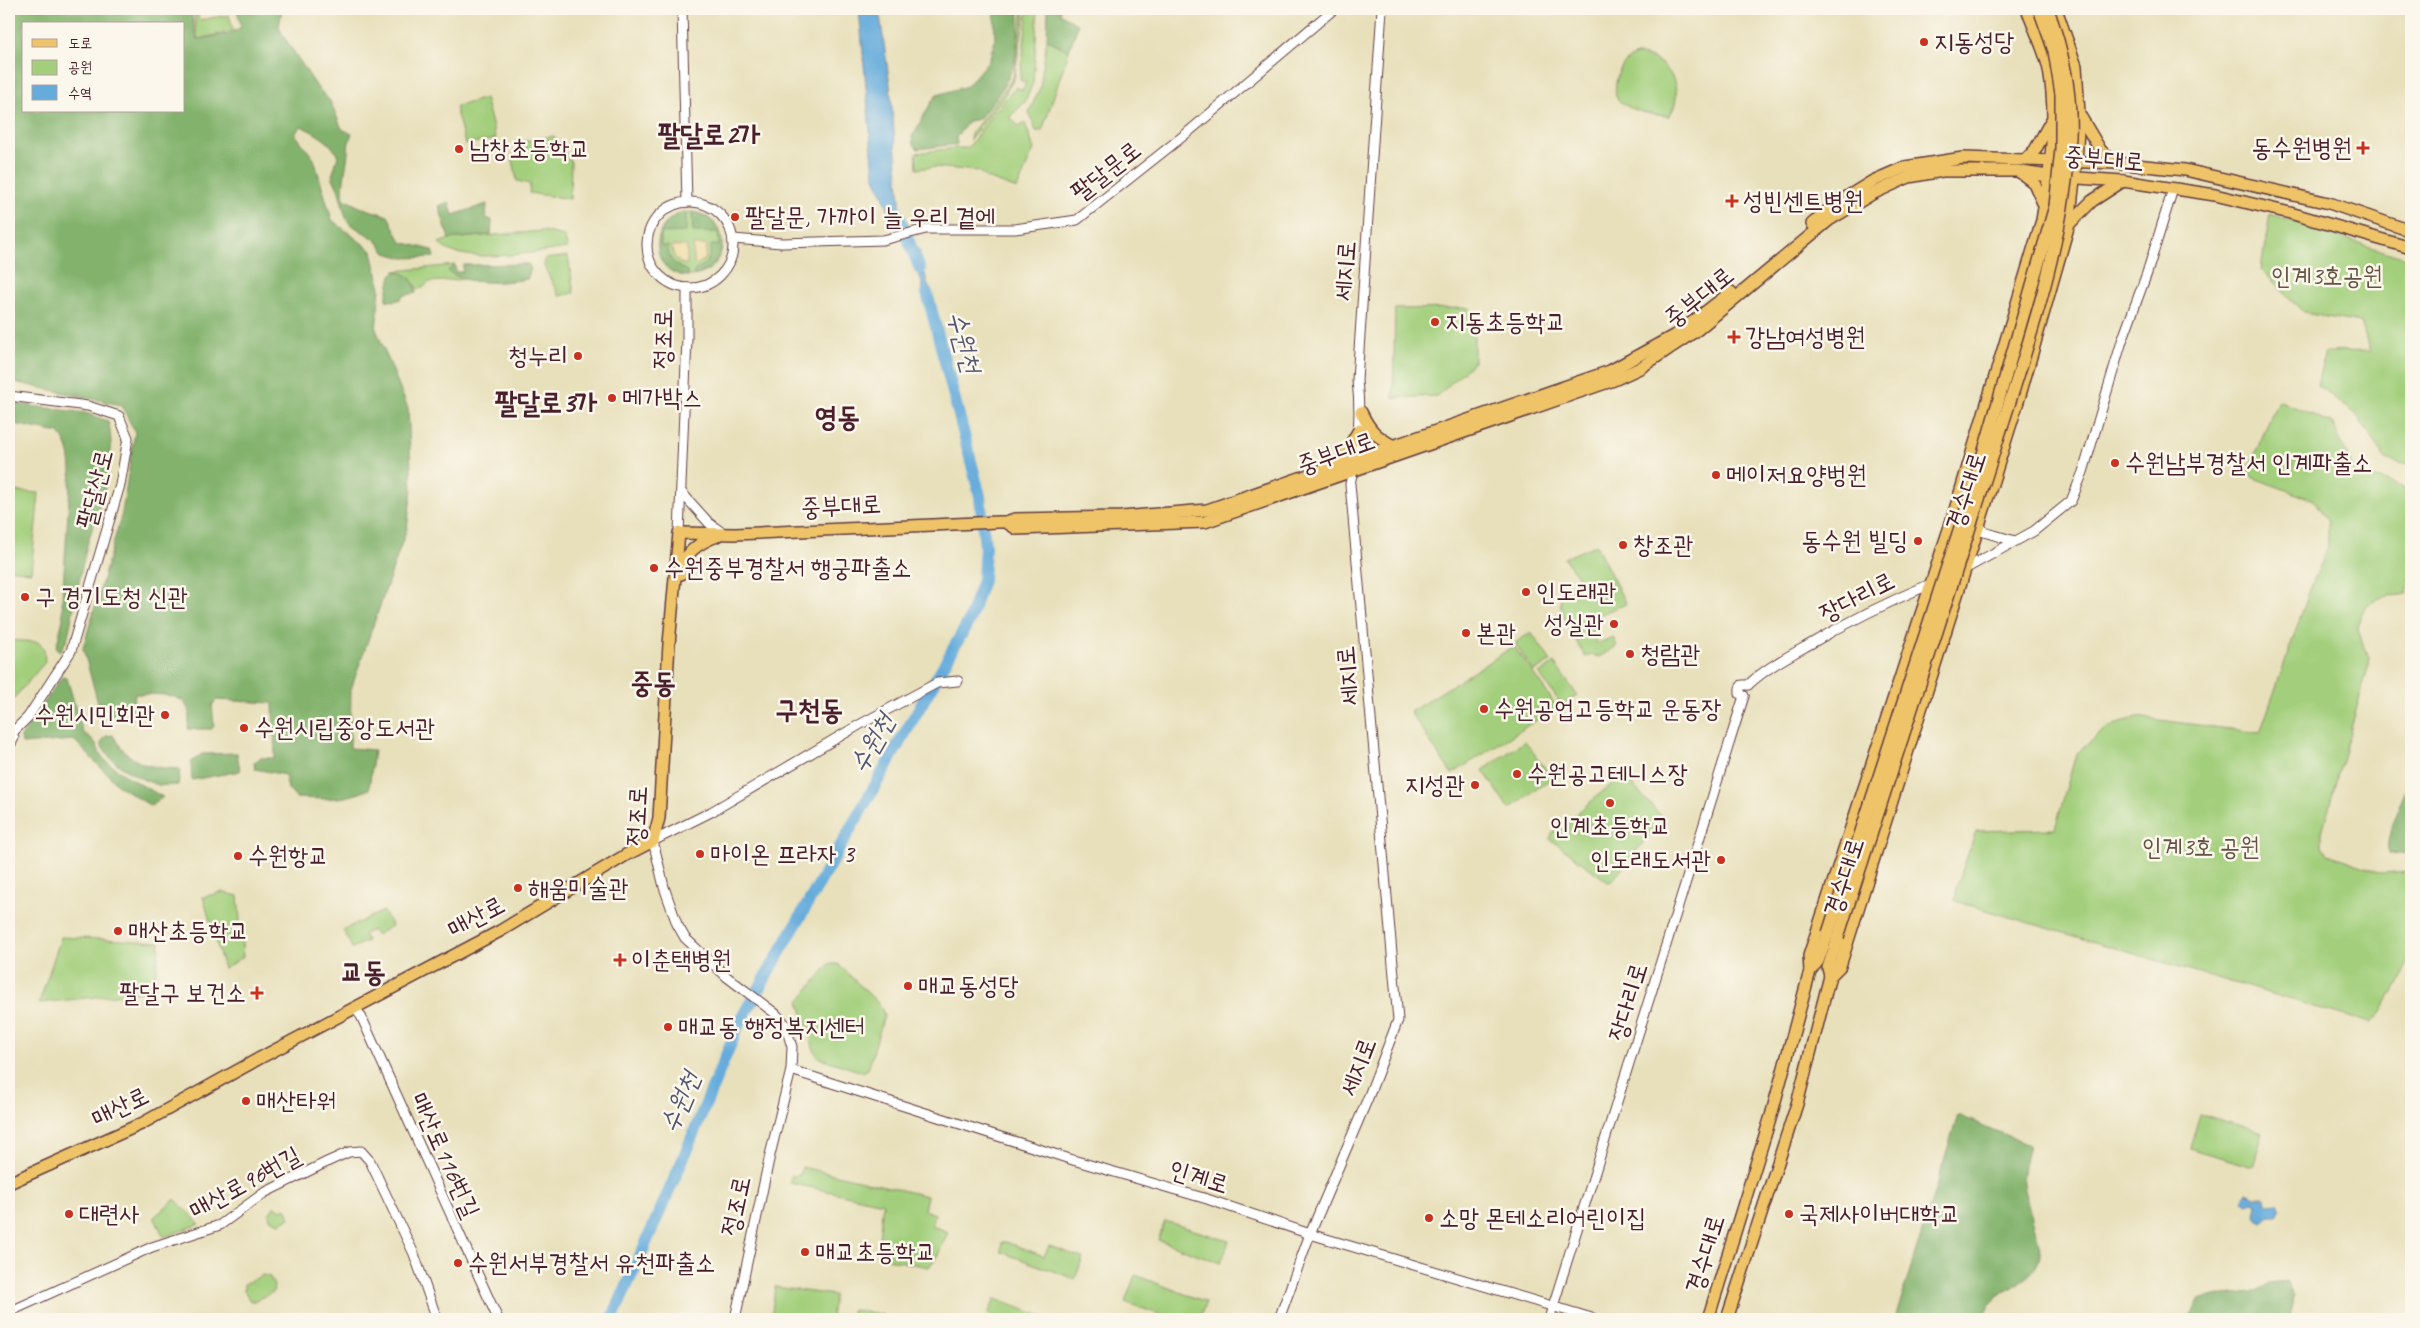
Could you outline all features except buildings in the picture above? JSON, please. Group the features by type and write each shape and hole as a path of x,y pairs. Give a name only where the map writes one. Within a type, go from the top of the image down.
{"main road":[{"name":"경수대로","path":"1708,1319 1769,1122 1810,971 1809,956 1929,584 1951,523 2042,220 2053,117 2049,70 2027,9"},
{"path":"1833,935 1976,478 2055,206 2061,149 2061,94 2054,51 2039,9"},
{"path":"1833,935 2016,383 2060,224 2070,136 2070,105 2068,77 2063,55 2048,9"},
{"name":"경수대로","path":"1830,976 1840,966 2020,395 2069,224 2076,178 2079,114 2076,66 2056,9"},
{"path":"2079,114 2100,151 2116,163"},
{"path":"2025,160 2035,150 2053,117"},
{"name":"중부대로","path":"679,533 724,534 1197,512 1338,466 1354,465 1394,446 1617,368 1677,334 1788,246 1834,205 1874,181 1905,167 1963,158 2116,163 2185,170 2329,203 2411,231"},
{"name":"중부대로","path":"1002,522 1017,529 1205,522 1354,465 1614,380 1640,368 1697,330 1829,220 1888,185 1909,177 1942,171 2020,172 2048,176 2123,181 2215,195 2264,206 2411,248"},
{"path":"2020,172 2034,184 2044,205"},
{"path":"2069,224 2092,201 2123,181"},
{"path":"1361,412 1369,428 1378,438 1394,446"},
{"path":"1338,466 1359,430"},
{"name":"정조로","path":"653,841 660,818 679,533"},
{"path":"674,592 681,582 683,562 688,555 700,544 724,534"},
{"name":"매산로","path":"9,1183 141,1124 500,931 626,855 653,841"},
{"name":"경수대로","path":"1810,971 1833,935"},
{"name":"경수대로","path":"1726,1319 1796,1104 1830,976 1828,968 1833,935"}],"street":[{"path":"682,9 687,202"},
{"name":"팔달문로","path":"733,239 782,243 889,238 922,230 1014,229 1077,220 1187,133 1334,9"},
{"name":"세지로","path":"1279,1319 1310,1234 1368,1098 1398,1020 1350,484 1361,412 1357,380 1382,9"},
{"name":"장다리로","path":"1550,1319 1744,696 1751,694 1752,690 1748,685 1775,664 1844,624 1897,597 1965,569 2034,531 2071,501 2083,472 2122,341 2147,273 2173,189"},
{"path":"687,202 700,203 717,212 729,227 733,239 730,261 717,279 708,284 687,288 672,284 660,276 652,264 647,240 660,214 672,206 687,202"},
{"name":"정조로","path":"679,533 682,493 687,288"},
{"name":"팔달산로","path":"9,396 88,406 119,416 128,438 120,486 71,651 28,717 11,729"},
{"path":"682,493 709,523 724,534"},
{"path":"1979,524 1984,532 2015,541"},
{"name":"매산로","path":"653,841 711,812 898,704 938,683 953,681"},
{"path":"9,747 14,738 11,729"},
{"name":"정조로","path":"653,841 664,887 677,924 685,938 785,1024 792,1046 791,1070 770,1155 735,1319"},
{"name":"매산로116번길","path":"355,1008 362,1016 498,1319"},
{"name":"인계로","path":"791,1070 1073,1160 1207,1199 1310,1234 1595,1319"},
{"name":"매산로96번길","path":"9,1312 152,1246 220,1225 264,1193 328,1161 349,1152 361,1151 370,1161 414,1254 437,1319"}],"green space":[{"path":"9,9 190,9 197,39 229,34 241,27 237,9 282,9 279,27 282,34 317,87 330,101 342,129 352,134 343,188 344,199 360,207 388,216 401,242 432,250 434,257 403,258 386,253 376,240 350,224 346,218 339,191 332,176 338,156 327,142 301,126 295,134 314,159 332,220 372,251 380,288 376,329 408,408 412,489 407,528 351,689 350,748 374,750 369,789 351,796 324,799 296,798 288,789 285,775 255,769 254,763 260,758 275,758 273,703 217,700 212,705 214,725 212,729 188,729 188,709 185,703 179,699 157,694 135,694 132,719 102,718 83,648 122,513 135,432 121,405 9,381"},
{"path":"193,9 196,9 199,20 229,15 233,30 198,39"},
{"path":"994,9 1019,9 1016,51 1013,67 1007,80 996,98 979,119 969,121 956,137 957,144 918,149 913,144 912,137 932,101 937,95 967,86 989,60 995,40"},
{"path":"1023,9 1025,16 1014,79 1004,96 970,140 971,134 1013,78"},
{"path":"1028,9 1038,9 1033,83 1025,102 1010,117 1019,127 1025,123 1034,149 1017,189 987,178 978,171 934,167 917,169 916,153 968,148 991,116 1016,87 1022,90 1026,83 1020,80"},
{"path":"1048,9 1061,9 1060,13 1078,25 1069,51 1047,39"},
{"path":"1047,39 1069,51 1042,131 1036,131 1029,112 1040,88"},
{"path":"1636,55 1657,61 1665,67 1671,76 1675,85 1676,96 1669,116 1655,115 1633,109 1620,102 1616,97 1616,84 1619,72 1625,62"},
{"path":"485,98 496,139 465,144 455,107"},
{"path":"554,136 571,162 570,199 529,193 530,184 517,181 512,155 526,151 525,141"},
{"path":"449,202 453,215 487,204 486,218 492,220 491,235 449,239 439,206"},
{"path":"682,212 686,212 686,232 661,233 671,219"},
{"path":"684,212 696,212 713,221 720,232 722,244 720,256 713,267 696,276 684,276 672,271 663,262 658,250 658,238 663,226 672,217"},
{"path":"692,212 705,216 714,223 720,232 722,242 715,262 706,270 694,276 694,271 709,258 711,245 719,245 718,232 693,232"},
{"name":"인계3호공원","path":"2270,214 2411,260 2411,466 2385,459 2356,414 2317,385 2325,352 2370,351 2361,323 2304,313 2261,269"},
{"path":"543,231 564,236 568,248 500,256 480,256 448,250 439,243 449,239"},
{"path":"661,233 661,246 668,246 671,259 676,265 687,271 688,276 675,273 666,267 660,259 658,249"},
{"path":"568,256 574,293 559,296 544,266 545,259"},
{"path":"528,264 531,269 527,279 508,282 475,281 456,276 448,271 455,265 456,272 463,272 463,265"},
{"path":"455,265 448,271 467,279 429,282 423,288 416,289 416,285 400,272 395,271"},
{"path":"395,271 404,273 410,278 416,293 404,295 396,300 386,300 391,275"},
{"path":"1470,308 1474,314 1474,362 1437,396 1393,398 1395,309"},
{"name":"인계3호 공원","path":"2278,400 2332,423 2355,472 2411,490 2411,574 2407,594 2379,598 2368,605 2360,619 2358,626 2359,634 2361,642 2370,657 2369,664 2322,832 2322,847 2328,854 2382,873 2411,871 2411,959 2380,1015 2370,1023 1955,901 1957,886 1976,831 2055,829 2076,754 2107,728 2136,717 2260,733 2311,587 2328,547 2328,522 2313,500 2246,475"},
{"path":"9,403 85,413 108,421 111,437 109,469 86,549 67,640 60,651 56,648 63,619 62,601 71,470 69,455 67,446 59,433 9,423"},
{"path":"9,491 39,493 31,572 9,569"},
{"path":"1596,545 1626,604 1588,619 1597,644 1613,637 1617,646 1599,657 1593,655 1585,657 1567,625 1561,608 1561,591 1581,580 1564,558"},
{"path":"1531,632 1551,661 1534,672 1515,643"},
{"path":"9,640 38,642 44,649 45,662 9,704"},
{"name":"수원공업고등학교 운동장","path":"1514,646 1557,707 1452,774 1410,712"},
{"path":"1554,663 1577,695 1562,705 1539,674"},
{"path":"62,677 67,678 83,733 93,740 105,760 163,797 151,806 119,786 74,740 22,744 21,737"},
{"path":"113,735 126,752 140,762 158,767 180,769 178,785 151,783 134,775 117,763 104,750 101,743 106,736"},
{"name":"수원공고테니스장","path":"1525,741 1552,778 1509,809 1483,770"},
{"path":"237,753 240,771 192,780 191,762 202,754"},
{"path":"1625,777 1663,818 1612,881 1608,882 1550,839 1552,834 1619,778"},
{"path":"2411,789 2411,855 2389,853 2388,840 2393,822 2406,790"},
{"path":"223,892 238,896 243,957 224,969 203,897"},
{"path":"383,911 392,926 376,935 373,930 364,934 367,941 352,948 343,930"},
{"path":"61,937 160,942 153,991 39,1003"},
{"path":"829,964 838,964 881,1006 884,1016 868,1069 862,1072 820,1058 815,1053 799,1001"},
{"path":"2200,1114 2263,1132 2253,1167 2190,1148"},
{"path":"1958,1115 2029,1145 2023,1169 2023,1183 2040,1248 2037,1265 2031,1273 1994,1300 1987,1309 1983,1319 1895,1319"},
{"path":"802,1167 927,1196 924,1210 935,1214 932,1226 948,1232 938,1255 929,1267 877,1257 883,1203 790,1183 791,1176 800,1175"},
{"path":"175,1199 200,1224 164,1237 154,1217"},
{"path":"275,1206 281,1210 286,1208 290,1218 280,1223 270,1219 269,1214"},
{"path":"1165,1221 1229,1241 1221,1263 1158,1240"},
{"path":"1002,1242 1044,1256 1049,1246 1083,1258 1075,1279 1001,1252"},
{"path":"263,1275 270,1277 274,1286 273,1292 255,1301 250,1301 244,1291 244,1284"},
{"path":"1135,1275 1206,1302 1199,1319 1172,1319 1125,1302"},
{"path":"2287,1281 2294,1296 2291,1319 2189,1319 2199,1301 2223,1295 2255,1292 2268,1283"},
{"path":"775,1287 834,1295 831,1319 771,1319"},
{"path":"995,1299 1050,1319 1000,1319 988,1314"},
{"path":"852,1310 882,1314 881,1319 851,1319"}],"sand":[{"path":"693,245 707,245 705,259 698,264 694,264"},
{"path":"672,246 687,246 687,264 680,263 676,259"}],"water":[{"path":"859,9 879,9 890,85 901,213 892,217 874,175"},
{"path":"921,251 919,253 934,306 927,309 921,279 911,255"},
{"path":"2247,1193 2255,1197 2265,1197 2268,1203 2277,1202 2280,1209 2277,1216 2270,1216 2263,1222 2258,1219 2255,1214 2257,1204 2254,1202 2246,1204 2241,1199"}],"waterway":[{"name":"수원천","path":"892,199 920,269"},
{"name":"수원천","path":"612,1319 680,1166 739,1024 969,621 983,580 985,547 980,496 927,293"}],"place":[{"name":"지동성당","path":"1924,42"},
{"name":"동수원병원","path":"2363,148"},
{"name":"남창초등학교","path":"459,149"},
{"name":"성빈센트병원","path":"1732,201"},
{"name":"팔달문, 가까이 늘 우리 곁에","path":"735,217"},
{"name":"지동초등학교","path":"1435,322"},
{"name":"강남여성병원","path":"1734,337"},
{"name":"청누리","path":"578,356"},
{"name":"메가박스","path":"612,398"},
{"name":"수원남부경찰서 인계파출소","path":"2115,463"},
{"name":"메이저요양벙원","path":"1716,475"},
{"name":"동수원 빌딩","path":"1918,541"},
{"name":"창조관","path":"1623,545"},
{"name":"수원중부경찰서 행궁파출소","path":"654,568"},
{"name":"인도래관","path":"1526,592"},
{"name":"구 경기도청 신관","path":"25,597"},
{"name":"성실관","path":"1614,624"},
{"name":"본관","path":"1466,633"},
{"name":"청람관","path":"1630,654"},
{"name":"수원공업고등학교 운동장","path":"1484,709"},
{"name":"수원시민회관","path":"165,715"},
{"name":"수원시립중앙도서관","path":"244,728"},
{"name":"수원공고테니스장","path":"1517,774"},
{"name":"지성관","path":"1475,785"},
{"name":"인계초등학교","path":"1610,803"},
{"name":"마이온 프라자 3","path":"700,854"},
{"name":"수원항교","path":"238,856"},
{"name":"인도래도서관","path":"1721,860"},
{"name":"해움미술관","path":"518,888"},
{"name":"매산초등학교","path":"118,931"},
{"name":"이춘택병원","path":"620,960"},
{"name":"매교동성당","path":"908,986"},
{"name":"팔달구 보건소","path":"257,993"},
{"name":"매교동 행정복지센터","path":"668,1027"},
{"name":"매산타워","path":"246,1101"},
{"name":"대련사","path":"69,1214"},
{"name":"국제사이버대학교","path":"1789,1214"},
{"name":"소망 몬테소리어린이집","path":"1429,1218"},
{"name":"매교초등학교","path":"805,1252"},
{"name":"수원서부경찰서 유천파출소","path":"458,1263"}],"district":[{"name":"팔달로2가","path":"709,134"},
{"name":"팔달로3가","path":"546,402"},
{"name":"영동","path":"837,416"},
{"name":"중동","path":"653,682"},
{"name":"구천동","path":"809,709"},
{"name":"교동","path":"363,971"}]}
